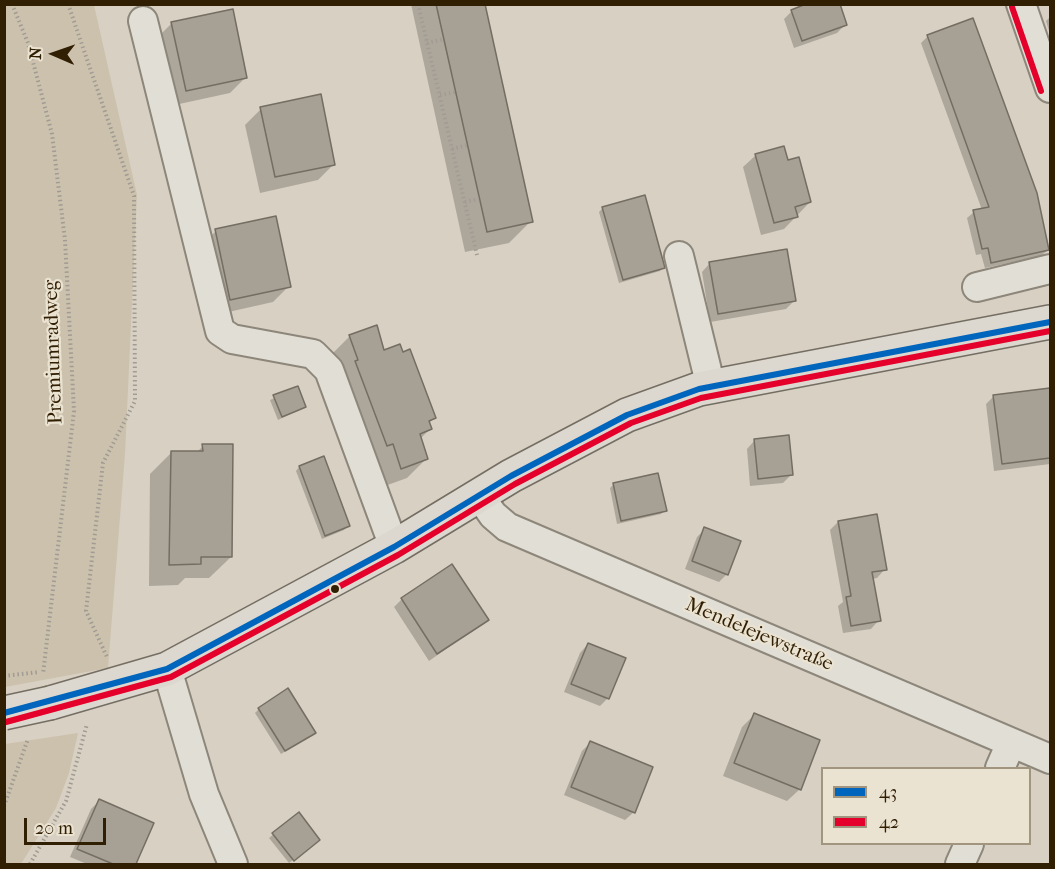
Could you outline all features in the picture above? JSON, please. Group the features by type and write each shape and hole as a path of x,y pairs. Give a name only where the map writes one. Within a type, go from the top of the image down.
{"main road":[{"path":"4,713 45,685 107,687 167,669 394,547 479,495 627,415 711,387 1050,322"}],"street":[{"path":"1021,4 1050,88"},
{"path":"143,21 220,331 232,339 313,354 329,370 394,547"},
{"path":"679,256 711,387"},
{"path":"977,287 1050,269"},
{"name":"Mendelejewstraße","path":"479,495 493,515 507,526 1050,759"},
{"path":"167,669 204,794 233,864"},
{"path":"1000,767 1011,742"},
{"path":"960,864 968,845"}],"path":[{"name":"Premiumradweg","path":"12,4 28,44 52,134 65,240 74,411 45,685"},
{"path":"30,864 66,801 107,687 86,611 104,463 135,401 134,196 68,4"},
{"path":"418,4 477,255"},
{"path":"427,43 444,39"},
{"path":"440,95 456,92"},
{"path":"452,149 468,145"},
{"path":"465,202 479,198"},
{"path":"4,676 45,685"},
{"path":"4,806 29,735"}],"shaded area":[{"path":"5,4 94,5 137,195 125,454 108,668 5,687"},
{"path":"78,733 69,773 56,808 21,864 5,864 5,744"}],"building":[{"path":"436,4 485,4 533,222 487,232"},
{"path":"806,4 840,4 847,25 802,41 791,10"},
{"path":"233,9 247,78 186,91 171,22"},
{"path":"973,18 1037,193 1049,250 991,263 988,248 982,249 973,210 989,207 927,35"},
{"path":"321,94 335,165 275,177 260,107"},
{"path":"784,146 788,160 799,157 811,202 795,207 798,217 774,223 755,154"},
{"path":"645,195 665,268 623,280 602,207"},
{"path":"276,216 291,287 230,300 215,229"},
{"path":"787,249 796,301 718,314 709,262"},
{"path":"377,325 384,350 400,344 403,352 410,349 436,418 429,421 432,429 420,434 428,459 401,469 393,444 387,446 355,361 358,360 349,335"},
{"path":"298,386 306,407 282,417 273,395"},
{"path":"1050,388 1050,458 1002,464 993,395"},
{"path":"789,435 793,475 758,479 754,439"},
{"path":"202,444 233,444 232,557 201,557 201,564 169,565 171,451 203,451"},
{"path":"324,456 350,526 325,536 299,466"},
{"path":"658,473 667,511 621,521 613,483"},
{"path":"877,514 887,570 872,572 881,621 851,626 846,597 851,596 838,521"},
{"path":"704,527 741,541 728,575 692,561"},
{"path":"452,564 489,620 437,654 401,598"},
{"path":"588,643 626,658 609,699 571,684"},
{"path":"288,688 316,733 285,751 258,708"},
{"path":"754,713 820,740 801,790 734,763"},
{"path":"590,741 653,767 635,813 571,787"},
{"path":"99,799 154,823 136,864 113,864 77,849"},
{"path":"299,812 320,840 294,861 272,833"}],"transit line":[{"name":"42","path":"1012,7 1041,91"},
{"name":"43","path":"4,713 167,669 394,547 511,476 627,415 699,389 1050,322"},
{"name":"42","path":"6,722 171,677 398,555 515,484 631,423 701,398 1050,331"}]}
